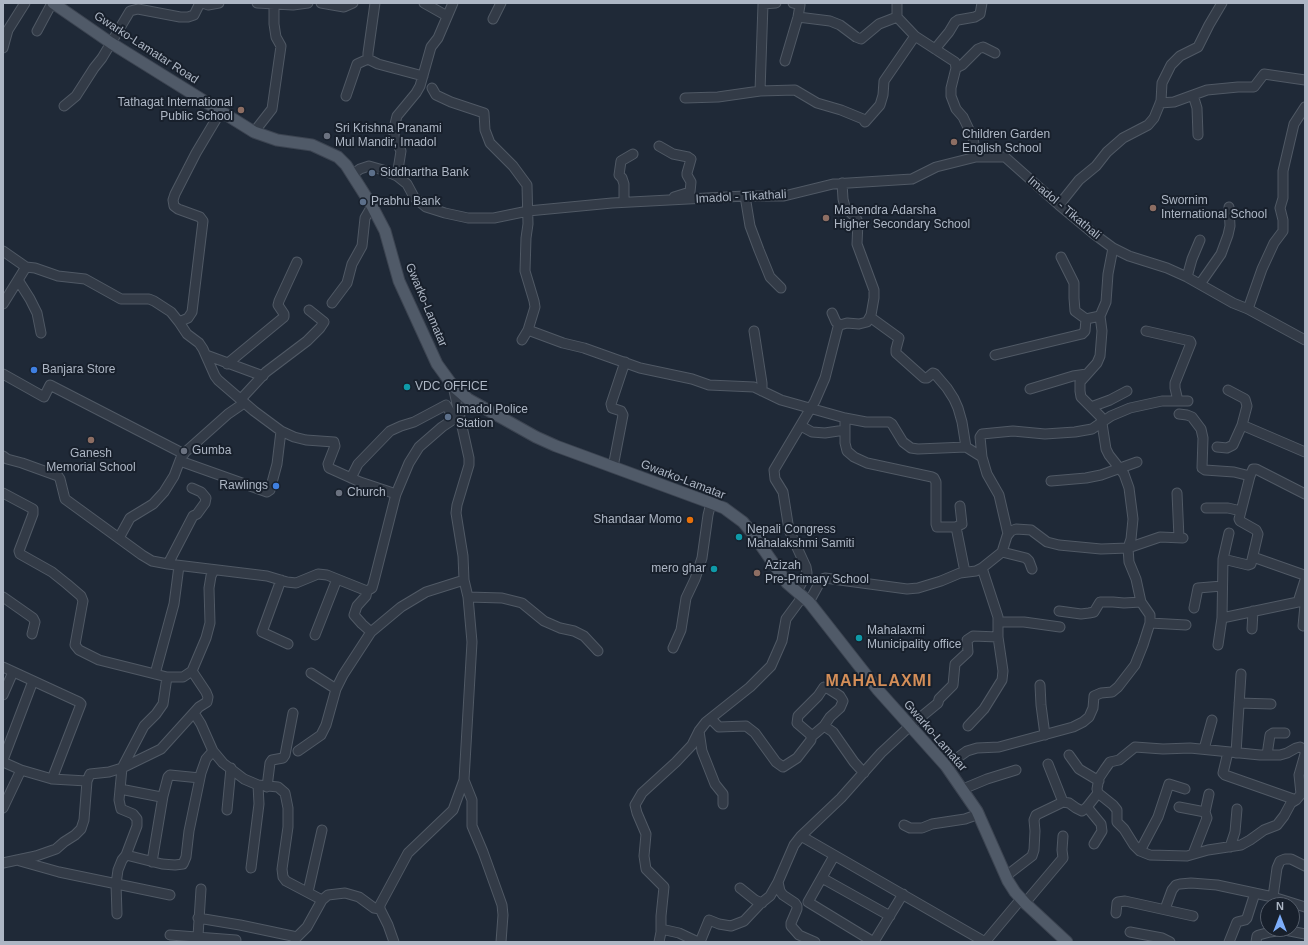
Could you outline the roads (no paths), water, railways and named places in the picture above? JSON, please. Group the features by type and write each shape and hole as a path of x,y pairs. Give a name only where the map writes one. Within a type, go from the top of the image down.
{"main road":[{"name":"Gwarko-Lamatar Road","path":"52,3 111,43 254,132 277,140 312,145 338,157 346,164 353,174"},
{"name":"Gwarko-Lamatar","path":"353,174 385,231 399,281 411,309 437,364 453,386 468,399 536,437 556,446 724,508 743,522 787,583 803,597 878,690 946,766 979,814 1006,876 1023,901 1067,942"}],"street":[{"path":"3,48 8,30 25,3"},
{"path":"37,31 52,3"},
{"path":"64,106 76,96 102,58 130,11 138,9 188,18 194,14 199,5 203,3 208,5 219,3"},
{"path":"257,3 274,5 308,3"},
{"path":"321,3 344,7 354,3"},
{"path":"368,59 375,3"},
{"path":"424,3 447,16"},
{"path":"353,174 360,169 369,166 398,176 401,151 394,138 397,116 416,93 423,76 431,47 438,38 453,3"},
{"path":"493,19 501,3"},
{"path":"760,91 763,4 776,3"},
{"path":"785,61 800,5 793,3"},
{"path":"897,3 897,16 914,36 955,62 956,68 951,88 951,96 956,109 963,117 973,138 976,156"},
{"path":"935,50 955,22 958,20 975,18 980,14 982,3"},
{"path":"1059,205 1079,180 1096,166 1107,152 1123,138 1148,125 1154,118 1160,103 1162,83 1171,65 1180,56 1198,47 1222,3"},
{"path":"254,132 272,108 281,46 276,37 274,5"},
{"path":"798,17 830,21 840,25 861,39 879,24 897,16"},
{"path":"685,98 718,97 760,91 795,90 817,103 841,110 863,119 865,122 880,105 883,95 884,82 914,36"},
{"path":"956,68 962,65 978,49 983,47 995,53"},
{"path":"368,59 378,64 423,76"},
{"path":"346,96 357,64 368,59"},
{"path":"1160,103 1174,102 1207,90 1254,87 1264,74 1305,80"},
{"path":"432,88 436,95 484,114 485,130 490,142 513,166 527,185 528,211 525,271 535,304 528,330 522,340"},
{"path":"1193,95 1197,108 1198,135"},
{"path":"1248,308 1262,269 1274,243 1283,231 1283,220 1280,208 1283,198 1283,171 1294,124 1305,107"},
{"path":"179,322 188,318 192,312 202,221 200,217 174,206 174,194 221,111"},
{"path":"659,146 673,154 688,157 690,159 687,175 691,182 690,192 665,201"},
{"path":"624,202 624,184 619,175 621,161 633,154"},
{"name":"Imadol - Tikathali","path":"398,176 406,184 414,197 426,207 435,211 468,218 494,218 528,211 624,202 746,196 784,196 833,184 912,179 936,167 976,156 1005,157 1059,205 1113,248 1129,256 1167,268 1187,277 1233,303 1248,308 1305,340"},
{"path":"840,325 852,323 863,324 870,318 874,298 874,290 858,244 858,222 845,207 842,199 842,183"},
{"path":"746,196 750,226 768,275 781,288"},
{"path":"332,303 347,283 352,264 362,246 365,218 372,206"},
{"path":"1200,284 1221,254 1230,226 1229,207"},
{"path":"1187,277 1192,259 1200,240"},
{"path":"946,766 967,751 977,748 999,747 1073,728 1083,722 1089,717 1093,708 1094,696 1101,693 1112,692 1118,687 1135,665 1143,645 1150,623 1150,615 1141,602 1136,579 1130,562 1128,548 1133,529 1131,500 1124,474 1106,449 1101,417 1082,397 1080,391 1080,382 1097,363 1100,356 1102,331 1100,316 1106,302 1108,274 1113,248"},
{"path":"3,251 26,266 58,276 85,279 121,299 149,299 154,301 171,312 186,334 199,343 218,380 243,401 281,431 294,437 306,440 334,442 335,446 328,466 331,469 351,478 396,494"},
{"path":"1061,257 1074,282 1075,311 1086,319 1100,316"},
{"path":"227,364 284,317 284,314 278,305 297,262"},
{"path":"3,304 26,266"},
{"path":"18,280 37,313 41,333"},
{"path":"119,538 130,518 153,504 164,492 174,476 182,458 203,436 243,401 262,376 307,342 320,328 324,322 310,310"},
{"path":"832,313 836,322 840,325"},
{"path":"870,318 898,337 899,340 896,353 924,378 927,378 933,373 947,388 958,408 966,447"},
{"path":"995,355 1082,334 1085,331 1086,319"},
{"path":"803,597 807,573 806,567 787,525 783,492 775,479 774,470 815,401 825,378 834,340 840,325"},
{"path":"528,330 640,368 692,379 709,385 754,387 781,400 845,418 866,422 889,422 892,424 903,442 911,448 966,447 982,457"},
{"path":"754,331 762,392"},
{"path":"1146,331 1190,341 1191,343 1175,383 1174,388 1178,401"},
{"path":"206,355 262,376"},
{"path":"613,467 623,415 621,411 612,408 611,404 625,362"},
{"path":"3,374 44,397 50,385 182,458 267,492 270,490 277,464 281,431"},
{"path":"1030,389 1073,376 1087,374"},
{"path":"394,942 380,909 382,901 408,853 453,810 464,780 472,642 468,597 464,580 463,556 456,513 469,465 469,458 457,418 453,386"},
{"path":"1217,447 1227,448 1233,445 1242,425 1247,406 1247,401 1245,399 1228,390"},
{"path":"1091,407 1110,400 1127,391"},
{"path":"659,942 664,888 646,869 644,856 646,834 637,813 635,804 642,793 692,745 699,731 771,666 782,641 786,619 803,597 825,578 907,589 918,588 965,572 976,571 1002,552 1008,534 999,495 987,474 982,457 980,437 982,434 1013,431 1060,434 1092,429 1111,416 1130,408 1162,401 1188,401"},
{"path":"351,478 358,464 390,431 414,422 446,405 457,418"},
{"path":"1179,414 1192,417 1201,429 1202,468 1205,470 1234,472 1250,476"},
{"path":"371,632 354,615 357,606 366,596 367,591 372,588 396,494 409,463 419,447 457,418"},
{"path":"845,418 845,443 847,450 854,457 867,463 934,478 936,482 936,526 956,526 962,524 960,506"},
{"path":"1242,425 1305,452"},
{"path":"801,426 812,432 825,433 845,430"},
{"path":"3,456 7,459 58,476 65,499 152,561 179,566 267,576 296,583 318,574 327,575 367,591"},
{"path":"1051,481 1101,475 1137,462"},
{"path":"1223,559 1250,565 1253,557 1258,532 1240,521 1250,476 1253,470 1256,469 1305,494"},
{"path":"168,564 193,516 197,514 206,503 206,498 201,492 192,488"},
{"path":"3,493 33,509 33,514 19,551 20,554 52,572 81,596 83,600 75,645 79,650 98,660 167,677 183,677 192,671 206,638 210,623 209,588 211,576 214,570"},
{"path":"1008,534 1016,529 1030,530 1047,542 1059,545 1101,549 1128,548 1155,538 1181,538 1177,493"},
{"path":"673,648 681,630 686,598 695,579 702,558 711,503"},
{"path":"1206,508 1228,508 1242,511"},
{"path":"956,526 965,572"},
{"path":"1218,645 1222,618 1223,559 1229,533"},
{"path":"1002,552 1026,558 1029,560 1032,569"},
{"path":"1253,557 1304,575 1303,626"},
{"path":"155,674 174,604 179,566"},
{"path":"968,726 984,709 1002,680 1003,671 995,606 982,568"},
{"path":"315,635 337,579"},
{"path":"281,580 262,632 288,644"},
{"path":"298,751 321,735 326,725 336,689 371,632 401,607 426,592 464,580"},
{"path":"1194,608 1198,588 1222,586"},
{"path":"3,597 33,618 35,622 32,634"},
{"path":"468,597 502,598 522,604 544,621 584,636 598,651"},
{"path":"1059,611 1081,614 1094,612 1100,602 1124,604 1141,602"},
{"path":"1222,618 1253,611 1303,603"},
{"path":"1252,629 1253,611"},
{"path":"998,622 1024,622 1060,628"},
{"path":"1150,623 1186,625"},
{"path":"661,929 685,935 699,942 709,920 719,924 731,926 744,921 770,896 778,882 794,845 801,836 841,798 881,753 938,703 939,699 954,685 955,664 968,652 967,640 973,636 998,637"},
{"path":"3,667 79,702 81,705 52,779"},
{"path":"3,863 36,856 56,849 81,829 84,820 87,781 90,774 109,772 122,768 161,749 199,707 207,702 208,697 206,692 192,671"},
{"path":"3,695 13,672"},
{"path":"311,673 336,689"},
{"path":"1241,674 1239,703 1232,752 1222,772 1225,775 1296,800"},
{"path":"117,914 116,884 118,870 126,855 137,826 137,819 133,814 121,810 119,800 122,768 144,726 156,714 162,704 167,677"},
{"path":"34,681 3,761 21,770 52,779 87,781"},
{"path":"1040,685 1045,735"},
{"path":"711,719 719,727 746,726 755,733 776,762 783,767 797,758 811,740 811,737 824,726 830,717 840,708 843,701 840,696 824,687 818,696 798,716 797,723 811,735 811,737"},
{"path":"1239,703 1271,704"},
{"path":"194,713 201,724 213,751 223,763 244,779 262,786 278,787 285,793 288,826 282,869 283,877 286,881 322,900"},
{"path":"251,868 262,786 272,760 283,758 285,755 293,713"},
{"path":"1204,749 1212,720"},
{"path":"824,726 833,732 854,762 864,772"},
{"path":"699,731 702,752 715,784 723,794 723,804"},
{"path":"1267,755 1270,735 1273,733 1285,733"},
{"path":"1006,876 1032,856 1034,850 1034,820 1036,815 1062,802 1069,803 1082,811 1087,808 1098,793 1099,781 1110,762 1119,760 1135,747 1204,749 1267,755 1280,755 1300,747 1305,750"},
{"path":"126,855 168,865 183,864 186,857 189,831 200,778 206,759 213,751"},
{"path":"1098,793 1117,810 1117,822 1124,829 1134,845 1140,851 1150,855 1175,856 1241,845 1264,830 1277,825 1291,803 1301,794 1299,775 1305,754"},
{"path":"1070,755 1079,769 1099,781"},
{"path":"1048,764 1062,802"},
{"path":"227,810 231,768"},
{"path":"3,808 21,770"},
{"path":"963,789 987,779 1016,770"},
{"path":"152,862 163,796 168,777 170,775 200,778"},
{"path":"464,780 472,800 472,826 502,905 503,915 501,942"},
{"path":"1140,851 1158,817 1169,784 1185,789"},
{"path":"120,789 161,797 163,796"},
{"path":"1193,854 1207,818 1205,812 1209,794"},
{"path":"1179,807 1205,812"},
{"path":"1087,808 1101,824 1102,831 1094,844"},
{"path":"1230,847 1235,832 1237,809"},
{"path":"904,825 910,828 922,828 932,824 965,819 979,814"},
{"path":"308,892 322,830"},
{"path":"801,836 985,942 1063,858 1063,836"},
{"path":"834,856 808,903 872,941 875,940 903,894"},
{"path":"1165,909 1172,890 1180,884 1191,883 1217,885 1273,897 1277,868 1280,861 1285,858 1291,859 1305,866"},
{"path":"17,860 59,872 170,895"},
{"path":"822,878 890,916"},
{"path":"778,882 780,891 783,895 797,906 791,923 797,938 815,942"},
{"path":"740,888 755,900 762,903"},
{"path":"198,936 201,889"},
{"path":"198,918 240,925 296,939 307,927 322,900 328,895 345,893 359,897 374,908 380,909"},
{"path":"1229,942 1235,924 1245,920 1249,915 1255,893"},
{"path":"1116,913 1118,902 1125,901 1193,916"},
{"path":"170,936 198,936 236,941 240,925"},
{"path":"1130,932 1164,938 1170,942"}],"place":[{"name":"Tathagat International Public School","path":"241,110"},
{"name":"Sri Krishna Pranami Mul Mandir, Imadol","path":"327,136"},
{"name":"Children Garden English School","path":"954,142"},
{"name":"Siddhartha Bank","path":"372,173"},
{"name":"Prabhu Bank","path":"363,202"},
{"name":"Swornim International School","path":"1153,208"},
{"name":"Mahendra Adarsha Higher Secondary School","path":"826,218"},
{"name":"Banjara Store","path":"34,370"},
{"name":"VDC OFFICE","path":"407,387"},
{"name":"Imadol Police Station","path":"448,417"},
{"name":"Ganesh Memorial School","path":"91,440"},
{"name":"Gumba","path":"184,451"},
{"name":"Rawlings","path":"276,486"},
{"name":"Church","path":"339,493"},
{"name":"Shandaar Momo","path":"690,520"},
{"name":"Nepali Congress Mahalakshmi Samiti","path":"739,537"},
{"name":"mero ghar","path":"714,569"},
{"name":"Azizah Pre-Primary School","path":"757,573"},
{"name":"Mahalaxmi Municipality office","path":"859,638"}],"district":[{"name":"MAHALAXMI","path":"879,682"}]}
